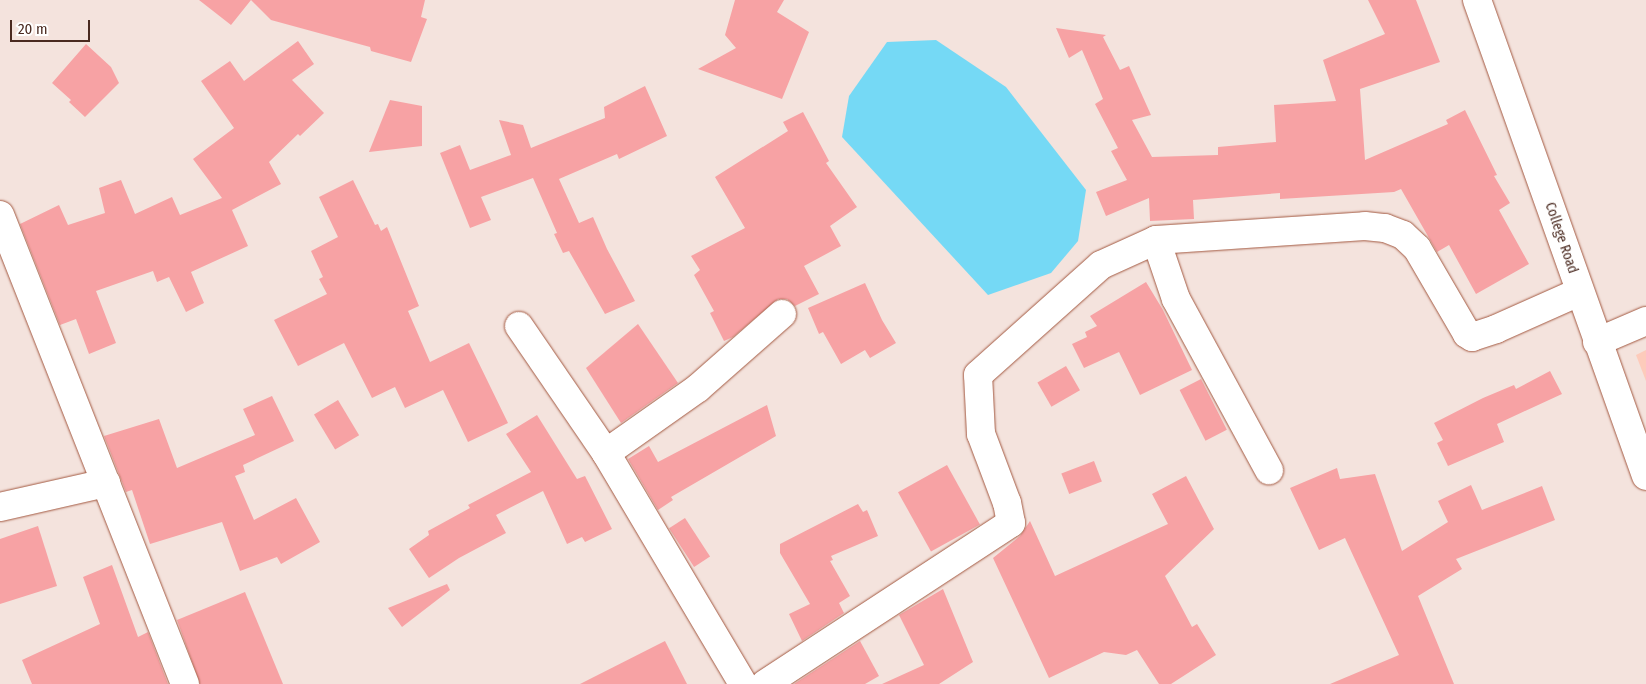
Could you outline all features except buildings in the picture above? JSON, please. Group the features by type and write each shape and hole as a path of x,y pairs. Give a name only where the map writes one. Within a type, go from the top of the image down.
{"street":[{"name":"College Road","path":"1477,0 1579,292 1646,476"},
{"path":"0,215 185,684"},
{"path":"765,684 1011,524 1007,503 981,434 978,375 1101,265 1156,240 1365,226 1384,228 1403,235 1417,248 1467,334 1472,336 1496,329 1579,292"},
{"path":"1156,240 1176,299 1269,470"},
{"path":"606,453 698,388 782,314"},
{"path":"1597,342 1646,321"},
{"path":"519,326 606,453 744,684"},
{"path":"0,506 15,505 106,483"}],"shaded area":[{"path":"1646,350 1646,381 1636,355"}],"water":[{"path":"936,40 1006,87 1086,190 1078,241 1051,273 988,295 842,137 849,96 887,42"}]}
